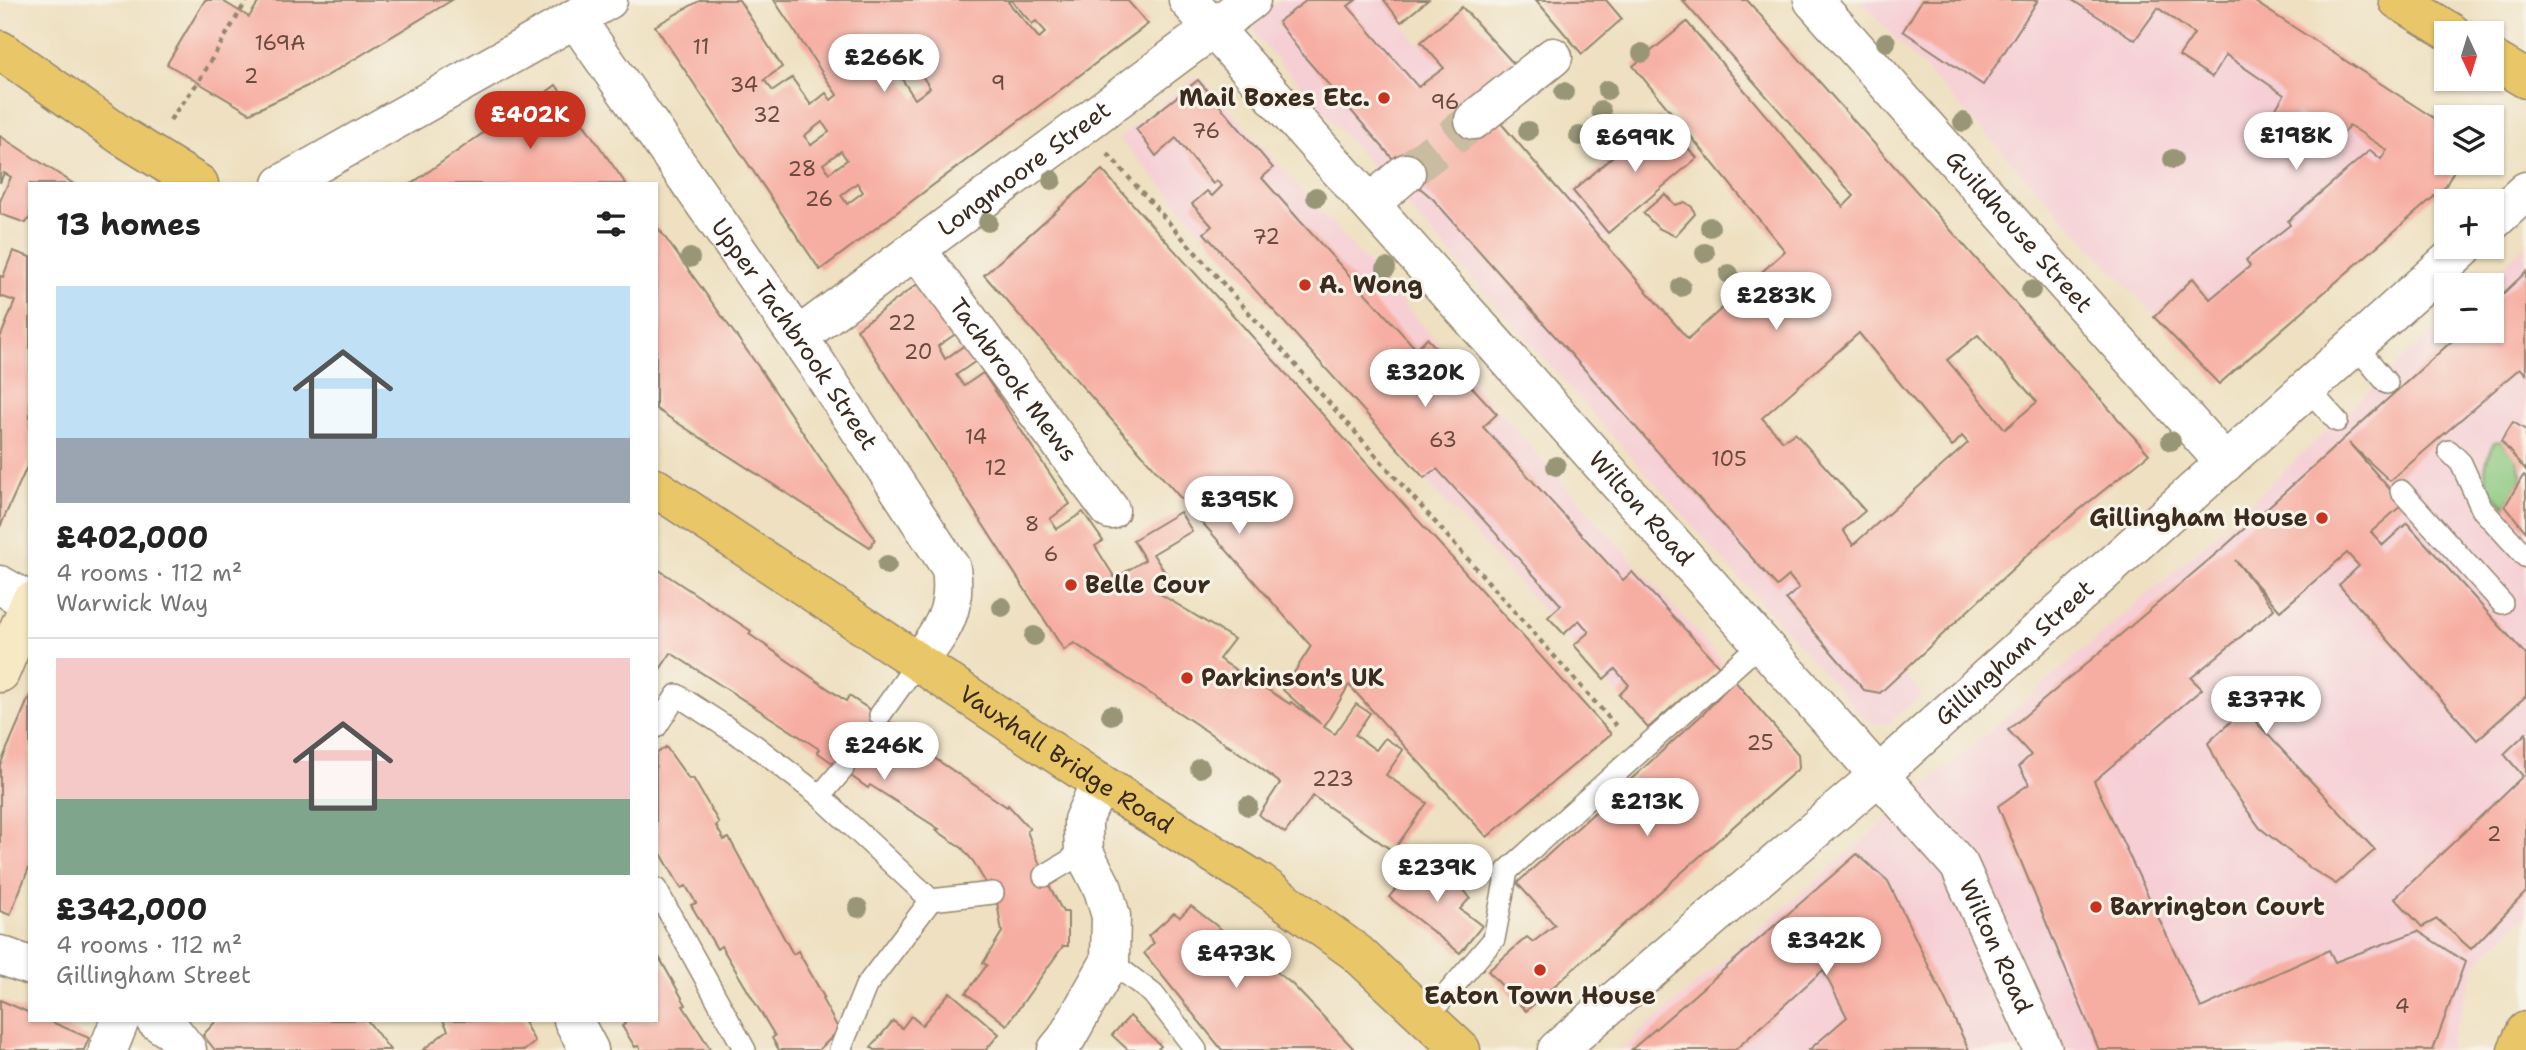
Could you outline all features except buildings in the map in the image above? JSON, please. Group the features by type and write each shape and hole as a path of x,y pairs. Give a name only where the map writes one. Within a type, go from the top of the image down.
{"main road":[{"path":"2398,0 2434,22"},
{"path":"0,50 122,135 196,182"},
{"path":"2504,66 2526,79"},
{"name":"Vauxhall Bridge Road","path":"658,489 1100,783 1270,890 1357,953 1461,1050"},
{"path":"0,673 28,607"},
{"path":"2517,1050 2526,1031"}],"street":[{"path":"286,182 608,0"},
{"name":"Wilton Road","path":"1188,0 1959,865 2043,1050"},
{"name":"Longmoore Street","path":"798,337 1251,0"},
{"name":"Guildhouse Street","path":"1813,0 2225,463"},
{"name":"Upper Tachbrook Street","path":"575,19 798,337 951,568 954,590 946,625 918,662"},
{"path":"1474,120 1553,57"},
{"path":"1371,203 1405,173"},
{"path":"2504,211 2526,191"},
{"name":"Tachbrook Mews","path":"916,249 1110,510"},
{"name":"Gillingham Street","path":"1557,1050 1879,775 2451,259"},
{"path":"0,585 28,601"},
{"path":"1057,1050 1066,1039 1110,961 1111,916 1103,890 1084,852 1083,820 1100,783"},
{"path":"0,955 28,965"},
{"path":"108,1050 119,1022"},
{"path":"574,1022 589,1050"}],"lane":[{"path":"2355,345 2386,383"},
{"path":"2307,388 2337,421"},
{"path":"2449,451 2461,463 2482,509 2526,557"},
{"path":"2400,491 2502,603"},
{"path":"1427,1017 1494,939 1507,871 1761,643"},
{"path":"880,715 918,662"},
{"path":"658,724 677,695 754,745 820,796 931,900"},
{"path":"820,796 843,769"},
{"path":"1044,876 1084,852"},
{"path":"658,893 745,1050"},
{"path":"840,1050 866,986 931,900 993,893"},
{"path":"1110,961 1153,994 1196,1050"}],"path":[{"path":"167,124 198,82 247,0"},
{"path":"1084,124 1592,696 1638,754"}],"shaded area":[{"path":"1281,0 1384,0 1418,44 1481,25 1524,75 1472,117 1565,198 1659,116 1697,158 1602,240 1688,338 1785,251 1859,333 1762,418 1782,441 1795,433 1865,511 1843,530 1937,639 1902,672 1922,695 1888,723 1875,724 1865,719 1256,36 1253,27 1256,19"},
{"path":"1860,0 2252,0 2434,118 2434,175 2452,175 2445,187 2434,189 2434,197 2219,384"},
{"path":"1196,77 1202,78 1723,662 1648,728 1119,138"},
{"path":"2526,245 2526,915 2477,962 2448,1050 1620,1050 2208,542 2434,330 2434,343 2504,343 2504,273 2496,273"}],"green space":[{"path":"2501,441 2516,458 2523,476 2505,506 2492,491 2485,469 2494,442"}],"tunnel":[{"path":"1406,173 1474,120"}],"place":[{"name":"Mail Boxes Etc.","path":"1384,98"},
{"name":"A. Wong","path":"1305,285"},
{"name":"Gillingham House","path":"2322,518"},
{"name":"Belle Cour","path":"1071,585"},
{"name":"Parkinson's UK","path":"1187,678"},
{"name":"Barrington Court","path":"2096,907"},
{"name":"Eaton Town House","path":"1540,970"}]}
